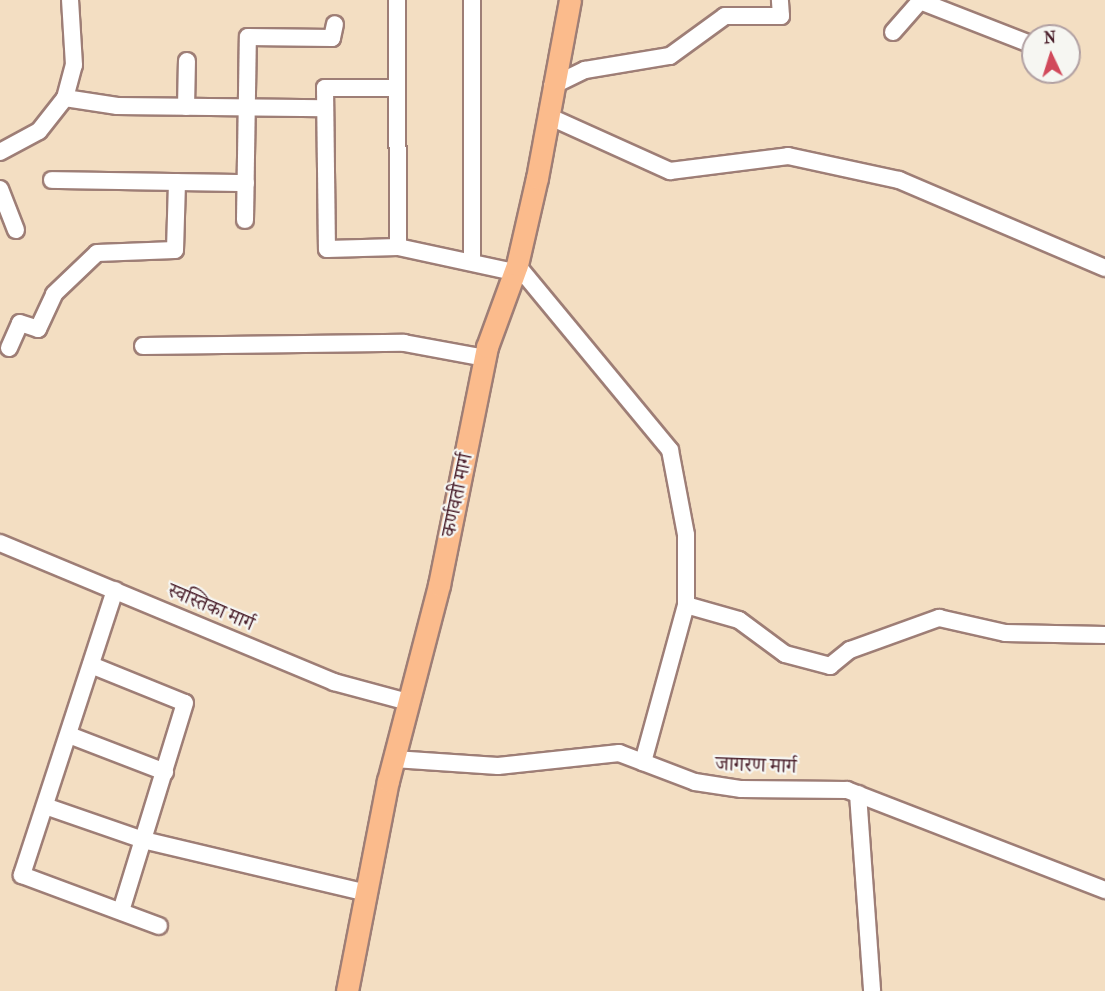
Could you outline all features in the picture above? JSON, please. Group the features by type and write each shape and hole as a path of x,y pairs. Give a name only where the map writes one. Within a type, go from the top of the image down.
{"main road":[{"name":"कर्णवती मार्ग","path":"347,991 394,759 485,358 515,268 570,0"}],"street":[{"path":"0,152 39,131 65,98 74,65 70,0"},
{"path":"397,0 398,247"},
{"path":"472,0 472,259"},
{"path":"552,86 585,70 670,56 725,16 781,16 780,0"},
{"path":"893,32 920,1 1021,40"},
{"path":"245,220 248,37 332,38 335,24"},
{"path":"186,107 187,61"},
{"path":"397,88 325,88 327,249 398,247 515,268 670,450 686,535 686,605 643,762"},
{"path":"65,98 186,107 326,108"},
{"path":"548,116 670,171 788,156 899,180 1105,268"},
{"path":"52,180 246,183"},
{"path":"9,348 21,323 38,329 54,294 97,253 175,250 177,182"},
{"path":"0,189 16,230"},
{"path":"143,346 404,343 485,358"},
{"name":"स्वस्तिका मार्ग","path":"0,543 334,682 408,702"},
{"path":"115,590 22,875 159,926"},
{"path":"686,605 739,620 785,654 830,666 850,650 939,618 1005,633 1105,635"},
{"path":"91,665 185,703 121,910"},
{"path":"69,735 165,772"},
{"name":"जागरण मार्ग","path":"394,759 498,766 594,752 619,753 706,784 858,794 1105,890"},
{"path":"858,794 872,991"},
{"path":"45,806 143,840 367,893"}]}
